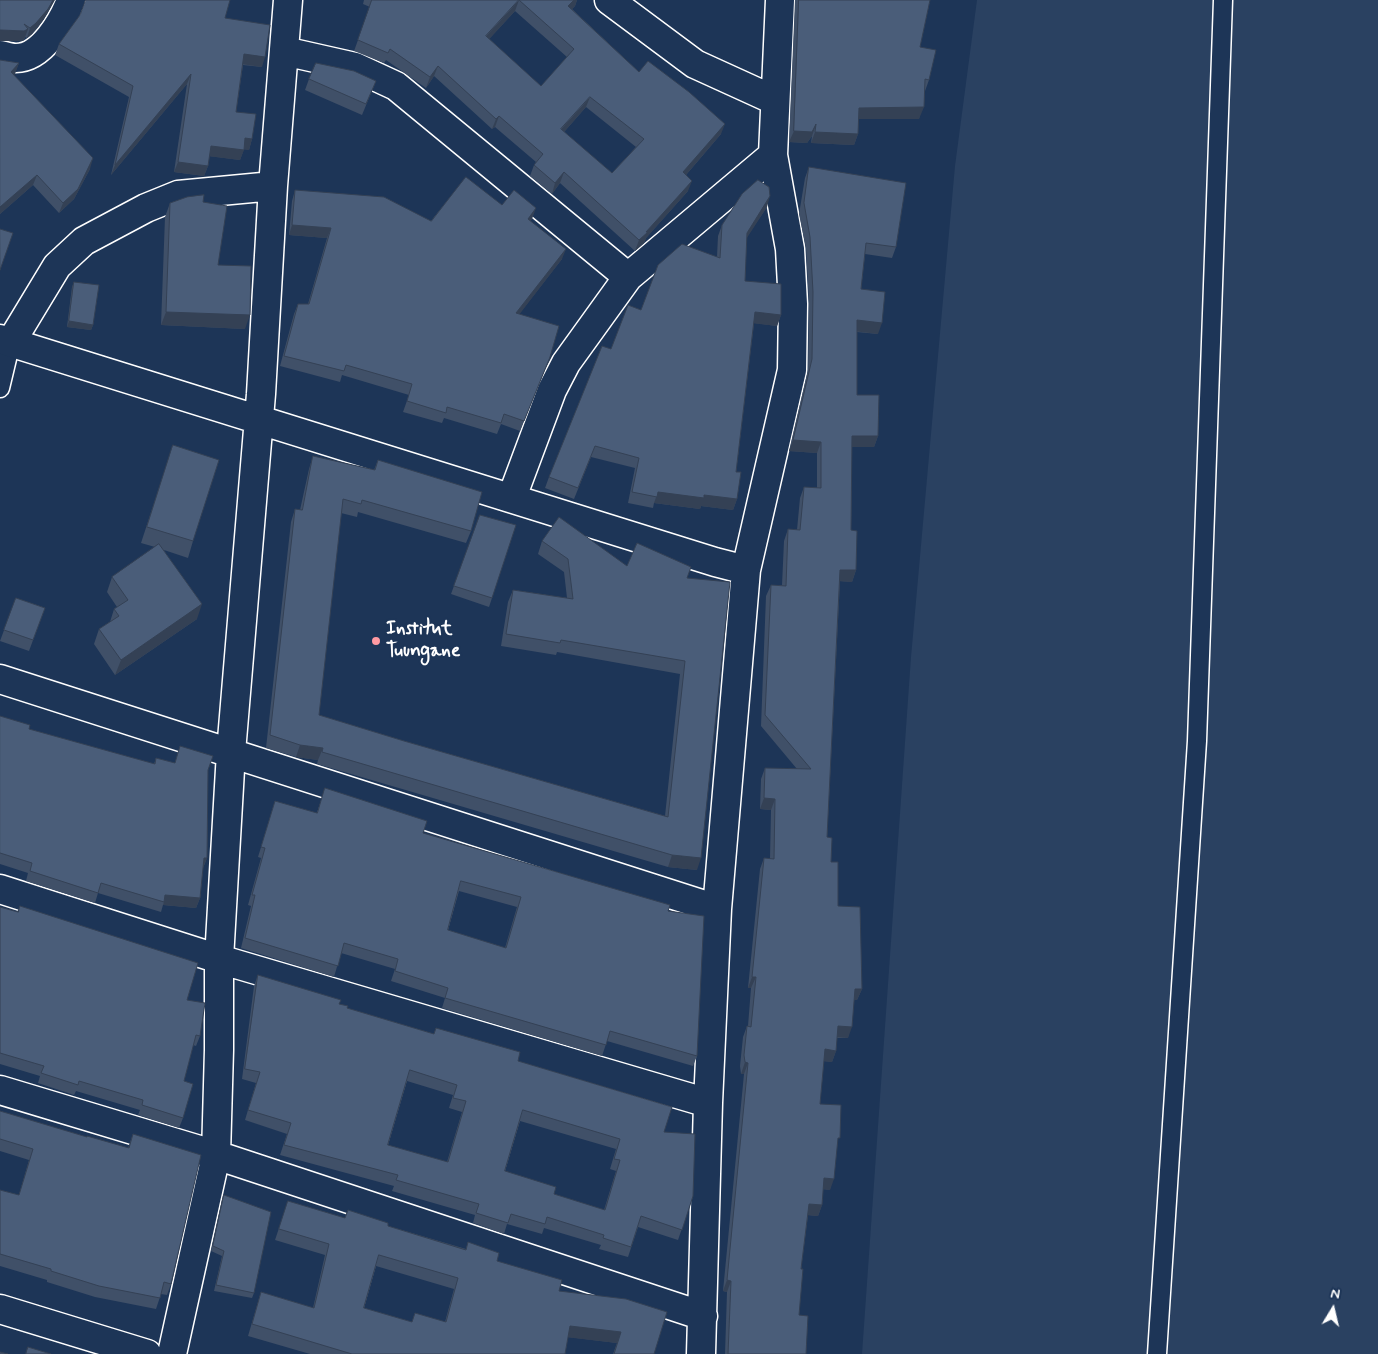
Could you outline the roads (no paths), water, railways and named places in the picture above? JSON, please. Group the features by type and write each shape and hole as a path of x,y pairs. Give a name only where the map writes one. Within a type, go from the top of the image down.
{"street":[{"path":"0,55 17,58 36,51 64,17 71,0"},
{"path":"172,1354 216,1155 219,959 231,752 258,419 273,186 288,0"},
{"path":"609,0 695,64 774,100"},
{"path":"701,1354 708,1103 717,909 746,570 792,370 793,304 790,249 773,156 774,100 780,0"},
{"path":"284,51 355,67 396,86 628,277"},
{"path":"512,497 552,390 566,363 628,277 773,156"},
{"path":"273,186 178,195 146,208 84,241 57,266 6,341 512,497 715,562 746,570"},
{"path":"0,679 717,909"},
{"path":"0,889 219,959 708,1103"},
{"path":"0,1090 216,1155 703,1316"},
{"path":"0,1309 147,1354"}],"lane":[{"path":"1157,1354 1197,741 1223,0"},
{"path":"0,388 6,341"}],"place":[{"name":"Institut Tuungane","path":"376,641"}]}
